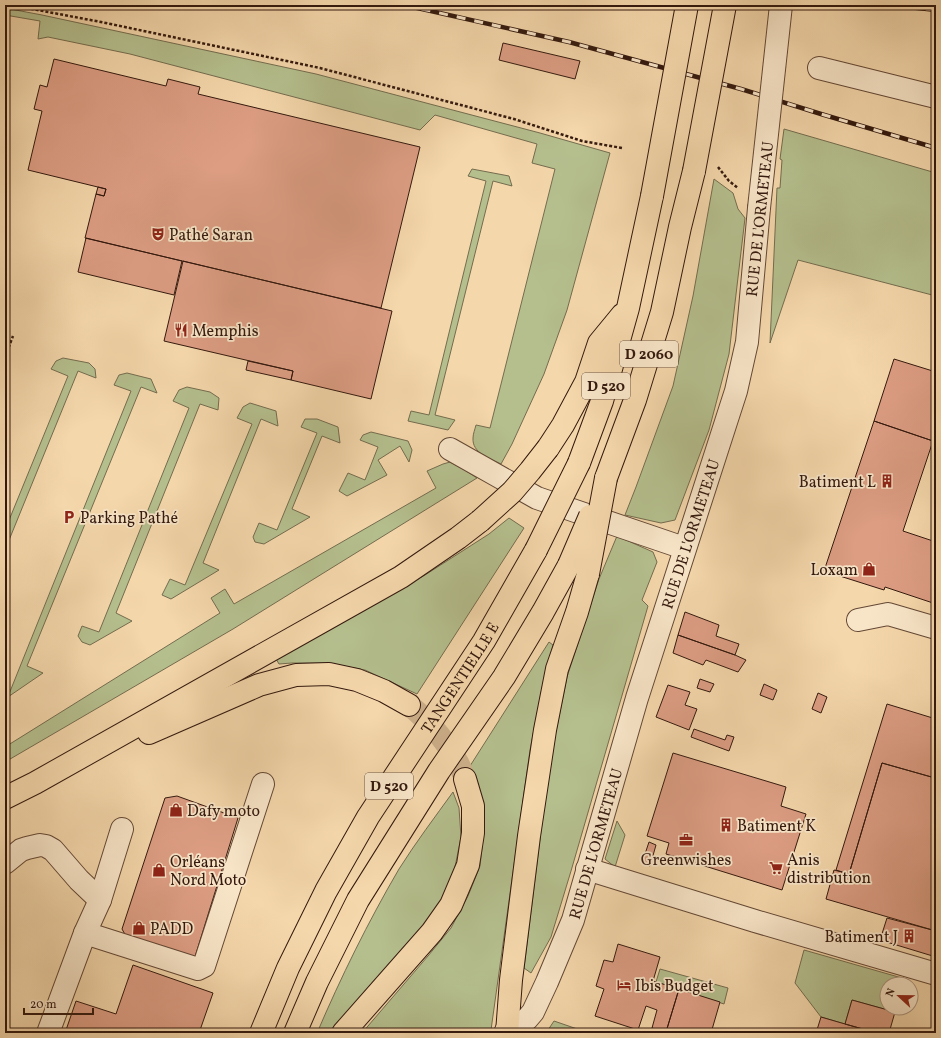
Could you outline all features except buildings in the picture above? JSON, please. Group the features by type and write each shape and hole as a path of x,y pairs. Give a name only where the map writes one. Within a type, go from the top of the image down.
{"main road":[{"name":"TANGENTIELLE E","path":"262,1033 288,968 330,884 368,817 484,641 536,550 580,463 602,401 628,308 652,196 687,5"},
{"name":"D 2060","path":"578,570 606,478 635,400 662,312 680,227 704,168 725,5"},
{"path":"35,784 401,577 480,521 512,492 548,448 563,425 586,382 599,343 628,308"},
{"path":"506,1032 529,836 557,669 577,612 578,570"},
{"name":"D 520","path":"296,1033 317,982 358,900 440,771 504,677 543,612 578,570"},
{"path":"5,798 259,685 296,674 329,674 357,680 384,691 409,705"},
{"path":"343,1033 432,932 451,905 468,865 473,833 473,806 465,779"}],"street":[{"name":"RUE DE L'ORMETEAU","path":"506,1032 527,1019 532,1012 547,982 573,920 636,698 736,391 747,342 759,208 781,5"},
{"path":"820,68 936,97"},
{"path":"450,450 537,498 684,548"},
{"path":"858,620 888,614 936,628"},
{"path":"85,933 198,969 204,966 263,784"},
{"path":"48,1033 85,933 100,900 122,829"},
{"path":"5,863 21,850 46,846 53,850 79,880 100,900"},
{"path":"587,869 755,921 936,974"}],"path":[{"path":"11,5 101,22 320,68 514,119 582,141 622,148"},
{"path":"704,168 717,165 730,181 737,186 742,200 759,208"},
{"path":"5,357 13,336"}],"green space":[{"path":"5,8 316,74 610,153 567,310 544,374 512,444 501,464 482,454 475,448 473,436 476,425 490,428 555,169 532,163 537,144 435,115 420,130 130,54 48,37 38,39 40,21 5,15"},
{"path":"784,129 936,173 936,296 798,260 770,343 777,188 780,188 782,160 780,159"},
{"path":"472,169 509,176 512,186 493,181 435,415 455,420 448,430 408,421 411,411 429,415 486,181 468,176"},
{"path":"714,179 733,193 738,209 745,218 729,354 709,430 675,520 661,523 625,515 673,386 693,296"},
{"path":"63,358 89,363 95,369 96,378 78,371 5,550 5,530 68,376 51,369 56,361"},
{"path":"127,373 151,379 157,393 141,387 27,666 43,673 5,699 5,693 9,694 131,391 114,385 119,375"},
{"path":"187,387 210,392 219,398 218,410 200,404 116,613 132,621 90,645 82,642 78,636 82,626 99,632 189,408 173,401 179,390"},
{"path":"250,403 276,411 278,426 261,419 203,563 219,570 171,599 162,595 170,579 185,585 252,424 237,418 243,407"},
{"path":"305,419 317,419 338,427 340,443 322,436 292,509 310,517 264,544 255,542 253,537 259,523 277,530 317,433 301,427"},
{"path":"371,432 408,441 412,450 409,462 400,446 378,460 387,475 347,496 339,491 348,473 365,480 378,447 360,440 363,435"},
{"path":"450,462 477,478 233,629 5,762 5,747 220,613 211,598 225,589 234,604 436,488 427,471"},
{"path":"509,518 524,528 417,694 365,670 327,663 279,664 275,657 425,575 489,534"},
{"path":"617,536 653,552 657,562 642,600 648,606 551,937 531,973 524,968 549,766 567,677 599,579"},
{"path":"549,642 553,645 542,688 530,750 490,1033 362,1033 451,928 468,896 480,866 483,839 483,808 478,784 470,766"},
{"path":"453,792 459,808 461,837 455,867 443,898 414,939 334,1033 317,1033 355,950 376,909 412,849"},
{"path":"617,821 625,835 615,867 605,859"},
{"path":"804,950 895,976 879,976 879,1008 852,1000 845,1024 821,1017 795,983"},
{"path":"660,969 728,988 724,1004 656,982"},
{"path":"554,1021 586,1032 546,1033"}],"tunnel":[{"path":"409,705 423,717 441,737 460,766 465,779"}],"railway":[{"path":"404,5 569,42 741,89 936,148"},
{"path":"890,5 936,10"}],"place":[{"name":"Pathé Saran","path":"158,234"},
{"name":"Memphis","path":"181,330"},
{"name":"Batiment L","path":"887,481"},
{"name":"Parking Pathé","path":"69,517"},
{"name":"Loxam","path":"869,569"},
{"name":"Dafy moto","path":"176,810"},
{"name":"Batiment K","path":"726,825"},
{"name":"Greenwishes","path":"686,840"},
{"name":"Anis distribution","path":"776,868"},
{"name":"Orléans Nord Moto","path":"159,870"},
{"name":"PADD","path":"139,928"},
{"name":"Batiment J","path":"909,936"},
{"name":"Ibis Budget","path":"624,985"}]}
